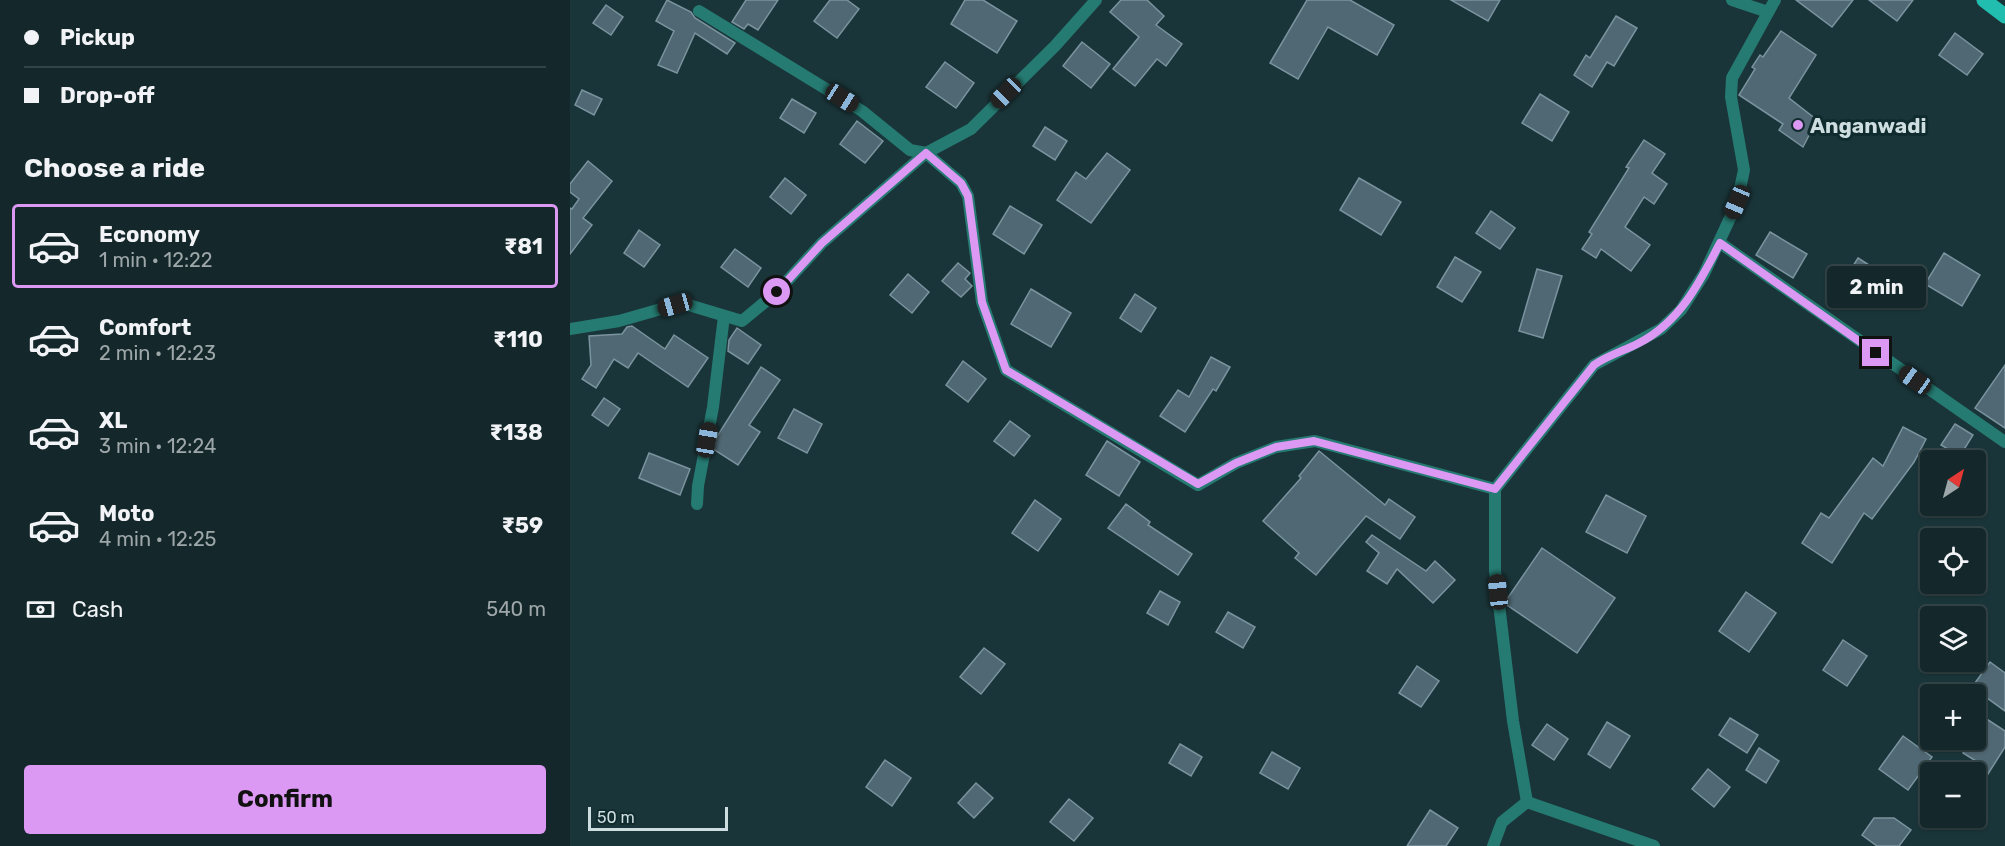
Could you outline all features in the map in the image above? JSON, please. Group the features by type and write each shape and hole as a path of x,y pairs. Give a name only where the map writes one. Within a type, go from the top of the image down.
{"main road":[{"path":"1984,0 2005,16"}],"street":[{"path":"570,329 619,321 682,303 742,321 756,311 822,243 926,153 970,129 1055,46 1096,0"},
{"path":"1732,0 1768,12"},
{"path":"1527,802 1513,721 1495,571 1495,489 1594,365 1661,329 1681,310 1720,243 1737,202 1744,170 1731,97 1732,78 1775,0"},
{"path":"699,10 862,111 910,150 926,153 961,183 968,196 982,302 1006,370 1037,391 1134,444 1198,484 1236,463 1276,447 1314,441 1495,489"},
{"path":"1720,243 2005,442"},
{"path":"698,504 698,486 713,407 724,316"},
{"path":"1493,846 1502,822 1527,802"},
{"path":"1527,802 1654,846"}],"building":[{"path":"667,0 691,12 695,18 735,43 727,54 695,33 677,73 658,65 674,31 656,21"},
{"path":"746,0 778,0 758,30 748,24 744,29 732,22"},
{"path":"830,0 847,0 859,9 837,38 814,21"},
{"path":"965,0 983,0 1017,21 997,53 951,24"},
{"path":"1121,0 1147,0 1164,16 1156,25 1182,44 1166,66 1157,59 1135,86 1113,69 1139,37 1110,12"},
{"path":"1307,0 1350,0 1394,25 1377,55 1328,27 1298,79 1270,63"},
{"path":"1451,0 1500,0 1488,21"},
{"path":"1796,0 1853,0 1832,27"},
{"path":"1869,0 1913,0 1897,21"},
{"path":"606,5 623,17 611,35 593,23"},
{"path":"1616,16 1637,28 1614,66 1607,62 1592,87 1574,75 1586,55 1590,58"},
{"path":"1781,31 1816,55 1789,98 1817,120 1803,147 1779,130 1783,124 1739,95 1755,69 1752,67 1760,55 1763,57"},
{"path":"1955,33 1983,54 1967,75 1939,55"},
{"path":"1082,42 1110,64 1091,88 1063,66"},
{"path":"945,62 974,83 956,108 926,87"},
{"path":"582,90 602,99 594,115 575,105"},
{"path":"1540,94 1569,112 1552,141 1522,123"},
{"path":"792,99 816,113 804,133 780,118"},
{"path":"857,121 883,141 865,163 840,144"},
{"path":"1045,127 1067,141 1055,160 1033,146"},
{"path":"1644,140 1665,154 1652,173 1667,184 1654,204 1644,197 1625,227 1650,245 1631,271 1601,249 1596,258 1582,249 1592,234 1589,232"},
{"path":"1107,153 1130,170 1091,223 1057,200 1076,172 1086,179"},
{"path":"588,161 612,181 583,218 592,225 570,254 570,208 572,209 579,199 570,192 570,184"},
{"path":"785,178 806,195 791,214 770,197"},
{"path":"1359,178 1401,202 1381,235 1340,210"},
{"path":"1010,206 1042,225 1024,254 993,234"},
{"path":"1491,211 1515,228 1500,249 1476,233"},
{"path":"639,230 660,245 644,267 624,253"},
{"path":"1770,232 1807,254 1793,278 1756,255"},
{"path":"735,249 761,268 748,287 721,267"},
{"path":"1944,253 1980,275 1962,306 1925,284"},
{"path":"1455,257 1481,272 1462,302 1437,287"},
{"path":"1858,258 1891,279 1875,306 1841,285"},
{"path":"958,263 970,273 965,279 972,286 961,297 942,281"},
{"path":"1537,269 1562,276 1543,338 1519,331"},
{"path":"908,274 929,292 912,313 890,295"},
{"path":"1031,289 1071,313 1051,347 1011,324"},
{"path":"1135,294 1156,308 1141,332 1120,318"},
{"path":"632,326 665,349 674,335 708,358 688,387 638,353 628,368 614,359 596,388 582,379 591,365 589,336 622,334 627,327"},
{"path":"737,328 761,345 748,364 728,351 729,340"},
{"path":"1211,357 1230,367 1216,391 1213,389 1185,432 1160,416 1178,390 1189,397"},
{"path":"963,361 986,379 968,402 946,385"},
{"path":"2005,365 2005,428 1975,408"},
{"path":"761,367 780,380 749,425 760,432 738,465 713,449 716,438"},
{"path":"604,398 620,409 608,426 592,415"},
{"path":"794,409 822,424 807,453 778,438"},
{"path":"1010,421 1030,436 1014,456 994,441"},
{"path":"1955,424 1973,435 1964,450 1950,450 1941,445"},
{"path":"1903,427 1926,439 1914,462 1872,519 1864,513 1832,563 1802,543 1821,513 1829,518 1873,458 1883,466"},
{"path":"1107,441 1140,462 1119,496 1086,475"},
{"path":"1319,451 1385,505 1389,499 1415,517 1400,539 1366,516 1316,575 1295,558 1299,553 1263,521 1301,478 1299,476"},
{"path":"649,453 690,469 680,495 639,478"},
{"path":"1606,495 1646,516 1627,553 1586,532"},
{"path":"1035,500 1061,519 1038,551 1012,533"},
{"path":"1126,504 1150,522 1148,525 1192,554 1178,575 1108,528"},
{"path":"1372,535 1426,571 1435,561 1455,580 1433,603 1397,569 1387,584 1367,571 1379,553 1366,542"},
{"path":"1542,548 1615,598 1577,653 1507,605 1507,599"},
{"path":"1160,591 1180,602 1168,625 1147,613"},
{"path":"1746,592 1776,613 1749,652 1719,631"},
{"path":"1228,612 1255,627 1243,648 1216,632"},
{"path":"1843,640 1867,656 1847,686 1823,670"},
{"path":"984,648 1005,664 981,694 960,677"},
{"path":"1990,662 2005,673 2005,711 1986,697 1986,684 1974,684 1983,672 1986,672"},
{"path":"1417,666 1439,681 1421,707 1399,693"},
{"path":"1730,718 1758,735 1747,753 1719,735"},
{"path":"1986,719 2005,731 2005,747 1986,777 1986,762 1976,762 1963,753 1965,750 1986,750"},
{"path":"1607,722 1630,736 1610,768 1588,754"},
{"path":"1547,724 1568,739 1554,760 1532,745"},
{"path":"1903,736 1932,757 1928,762 1920,762 1920,774 1908,790 1879,769"},
{"path":"1180,744 1202,757 1191,776 1169,763"},
{"path":"1759,748 1779,761 1766,783 1746,770"},
{"path":"1272,752 1300,768 1288,789 1260,773"},
{"path":"885,760 911,778 892,806 866,787"},
{"path":"1708,769 1730,787 1714,807 1692,789"},
{"path":"976,783 993,798 974,818 958,803"},
{"path":"1069,799 1093,818 1074,841 1050,822"},
{"path":"1430,810 1458,828 1446,846 1407,846"},
{"path":"1874,818 1894,818 1911,830 1899,846 1877,846 1862,835"}],"place":[{"name":"Anganwadi","path":"1798,125"}],"route":[{"path":"777,292 822,243 892,185 926,153 961,183 968,196 982,302 1006,370 1037,391 1134,444 1198,484 1236,463 1276,447 1314,441 1495,489 1554,418 1594,365 1661,329 1681,310 1695,290 1720,243 1876,353"}]}
